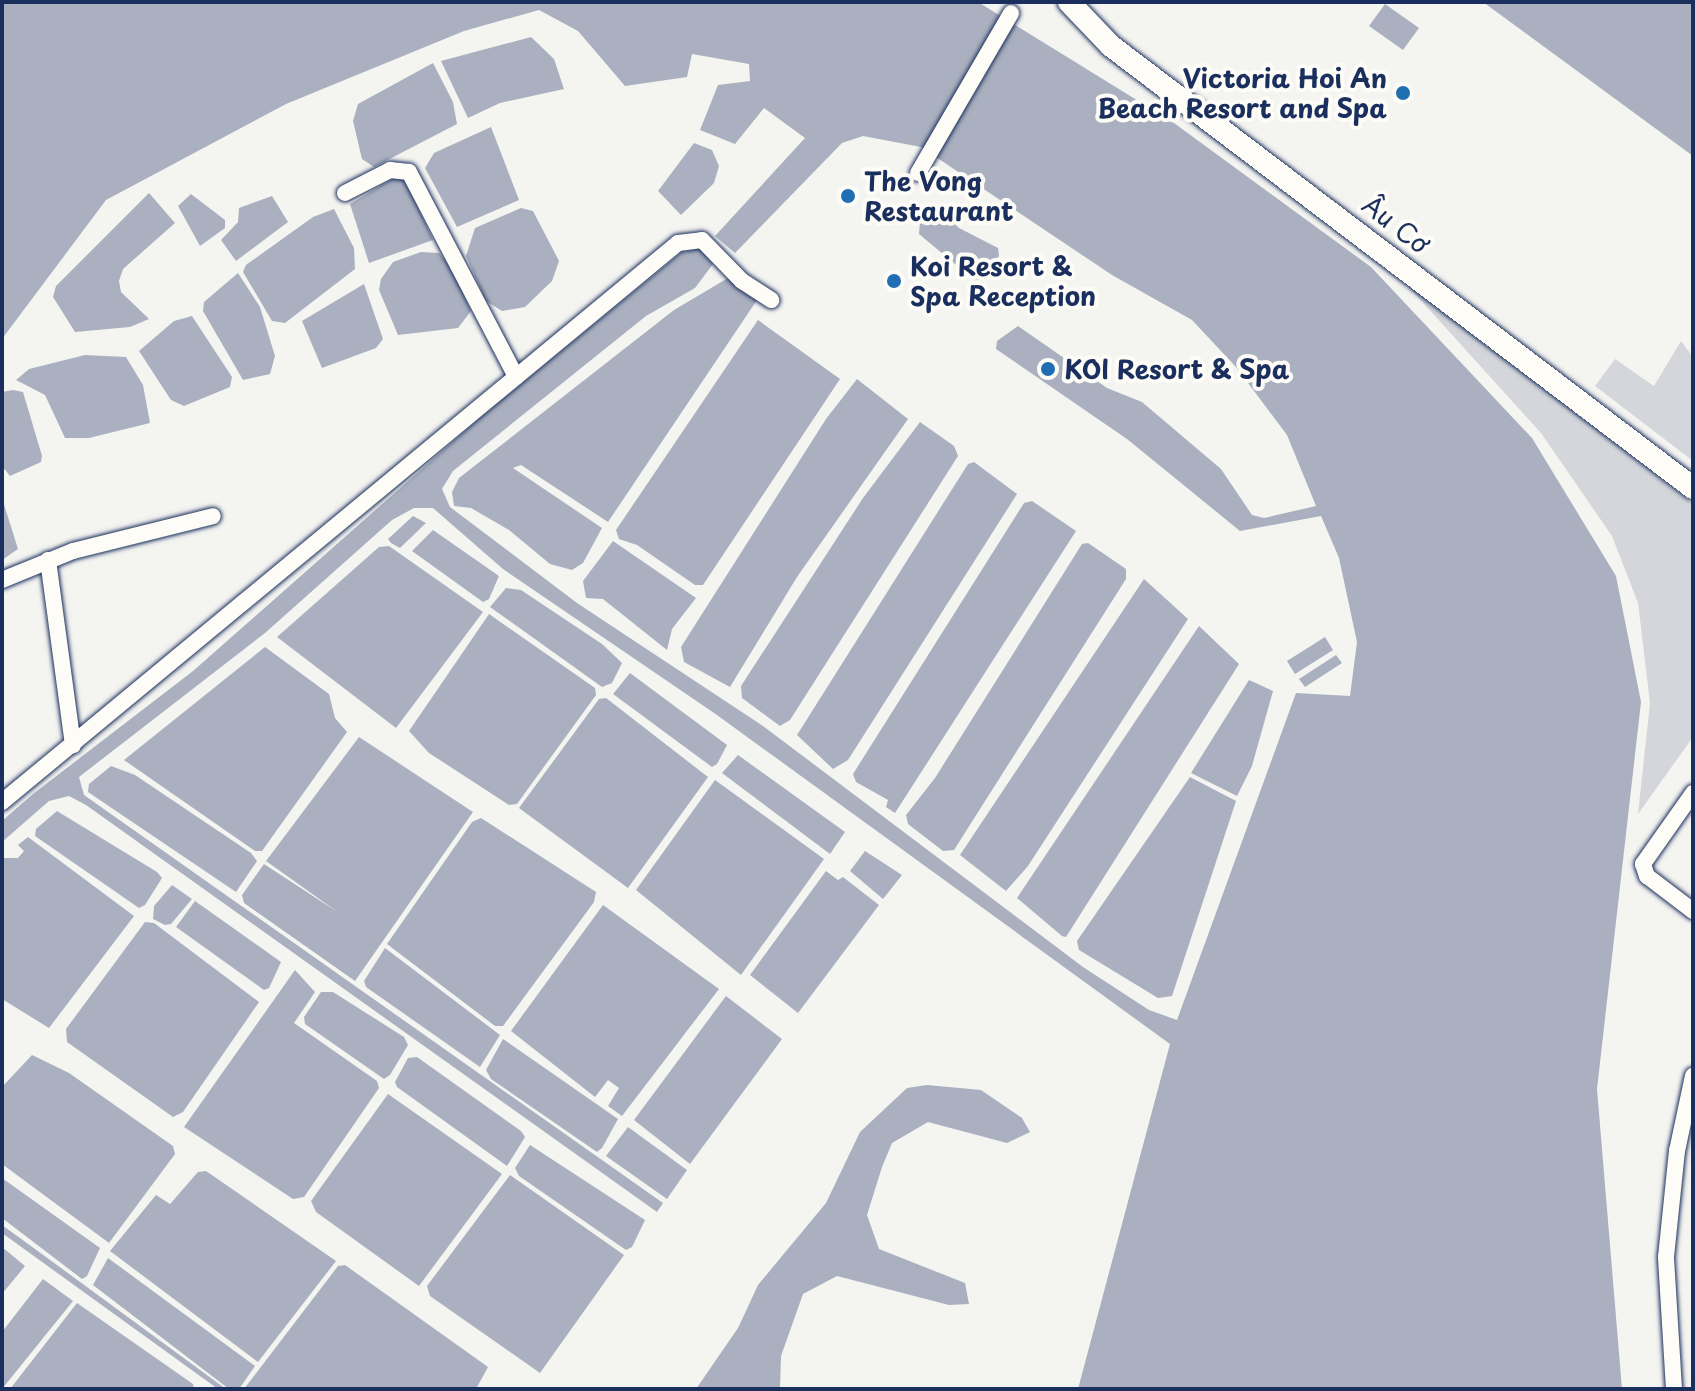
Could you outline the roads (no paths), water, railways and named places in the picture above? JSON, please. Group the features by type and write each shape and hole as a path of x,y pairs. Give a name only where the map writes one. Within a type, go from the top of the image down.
{"main road":[{"name":"Âu Cơ","path":"1069,2 1111,46 1693,488"}],"street":[{"path":"918,173 1011,13"},
{"path":"345,193 390,170 409,172 516,377"},
{"path":"2,802 516,377 691,238 702,240 742,281 771,300"},
{"path":"2,580 48,560 213,516"},
{"path":"48,560 73,745"},
{"path":"1693,793 1643,864 1647,876 1693,911"},
{"path":"1674,1389 1666,1257 1677,1151 1693,1076"}],"water":[{"path":"2,2 978,2 1174,123 1371,267 1532,438 1616,576 1641,702 1597,1089 1622,1389 1078,1389 1170,1044 717,715 503,569 433,508 414,508 392,520 265,633 79,777 84,795 663,1203 657,1212 86,805 69,796 49,801 2,842 2,821 33,794 193,671 482,416 682,252 700,248 713,264 695,288 646,316 453,471 442,489 450,507 577,603 763,726 1083,967 1149,1010 1177,1020 1296,693 1350,696 1357,642 1339,558 1321,516 1240,531 1127,439 996,349 997,341 1018,326 1107,388 1142,402 1221,469 1252,515 1264,518 1316,506 1287,435 1236,367 1192,320 1112,275 921,147 863,136 842,143 735,253 715,236 805,138 764,108 735,144 700,130 718,85 750,81 749,64 692,54 687,77 625,86 578,31 539,10 464,31 286,104 106,200 2,339"},
{"path":"1483,2 1693,2 1693,156"},
{"path":"1385,4 1419,28 1403,50 1369,26"},
{"path":"531,37 554,59 564,89 500,103 468,118 441,61"},
{"path":"433,63 453,102 457,124 374,167 362,159 353,121 358,104"},
{"path":"491,127 519,200 457,227 425,168 434,153"},
{"path":"694,143 712,150 719,166 714,183 681,215 658,191"},
{"path":"397,176 406,181 433,240 369,263 350,204"},
{"path":"149,193 175,223 123,269 119,281 121,292 149,319 130,327 75,332 53,297 56,286"},
{"path":"191,194 225,220 225,228 200,246 178,206"},
{"path":"272,196 288,222 236,261 221,240 238,222 239,208"},
{"path":"521,208 533,211 559,261 552,281 525,307 502,311 486,301 466,256 475,228"},
{"path":"334,209 354,248 355,269 285,323 272,321 243,272 246,265 313,217"},
{"path":"940,209 959,228 998,248 999,256 983,280 973,279 919,234 920,221 928,211"},
{"path":"421,252 439,253 451,266 471,311 458,328 398,335 379,290 381,279 393,262"},
{"path":"238,273 260,307 275,356 270,374 243,380 203,311 204,302"},
{"path":"728,278 757,300 608,522 521,465 513,468 602,528 583,563 572,570 550,564 509,530 471,508 454,506 452,492 459,478 674,310"},
{"path":"364,284 383,339 376,348 322,368 302,321"},
{"path":"192,316 232,377 230,387 184,406 171,400 139,351 174,321"},
{"path":"758,320 840,379 703,585 695,585 637,545 619,539 616,530"},
{"path":"85,355 126,357 143,385 150,423 89,438 65,438 45,395 16,380 29,369"},
{"path":"857,379 908,419 797,577 730,687 684,662 681,647 826,419"},
{"path":"2,392 23,392 42,456 41,462 10,476 2,466"},
{"path":"920,422 954,446 958,456 790,720 780,726 742,698 741,686 863,498"},
{"path":"974,462 1017,494 848,760 833,769 797,735 968,464"},
{"path":"2,498 18,549 2,560"},
{"path":"1032,501 1076,531 895,813 886,807 888,800 856,782 853,774 1024,503"},
{"path":"413,516 426,523 400,548 391,543 388,539"},
{"path":"433,530 499,576 489,599 483,602 412,551"},
{"path":"613,541 696,598 672,629 667,650 603,599 586,598 583,581"},
{"path":"1088,543 1126,569 1126,579 954,850 943,851 908,824 906,815 935,778 1082,544"},
{"path":"389,546 483,612 396,728 277,637 379,547"},
{"path":"1144,579 1188,619 1028,866 1006,891 960,855"},
{"path":"506,588 521,590 602,644 622,663 612,683 602,687 490,607"},
{"path":"489,614 595,688 596,695 517,804 509,805 429,753 409,731"},
{"path":"1199,626 1239,664 1066,937 1062,936 1017,898"},
{"path":"1325,637 1333,650 1295,674 1287,661"},
{"path":"265,647 329,694 335,718 347,732 262,851 255,851 124,760"},
{"path":"1336,655 1342,663 1305,687 1299,679"},
{"path":"630,673 727,745 717,764 712,767 613,694"},
{"path":"1249,680 1273,691 1252,766 1237,796 1191,773"},
{"path":"606,698 708,777 628,888 519,808 599,699"},
{"path":"359,737 473,812 355,981 244,903 242,895 264,864 339,913 266,861"},
{"path":"738,755 845,832 830,854 722,773"},
{"path":"111,766 135,775 251,853 257,861 236,892 88,792 89,784"},
{"path":"1190,777 1236,801 1172,996 1158,998 1079,950 1077,941"},
{"path":"715,780 824,859 741,975 636,890"},
{"path":"57,811 157,872 162,878 145,905 139,908 35,836 36,829"},
{"path":"481,818 596,892 594,902 503,1026 495,1026 387,944 472,822"},
{"path":"28,837 134,916 49,1028 2,999 2,858 18,858 24,851 18,845"},
{"path":"865,851 902,875 883,899 850,871"},
{"path":"826,871 838,880 843,877 879,905 798,1013 750,975"},
{"path":"172,885 192,899 171,924 165,925 153,919 154,906"},
{"path":"195,901 281,962 269,988 264,990 176,927"},
{"path":"603,905 719,989 622,1116 608,1106 619,1088 608,1080 595,1097 511,1031"},
{"path":"145,922 154,923 259,1002 183,1112 173,1117 67,1042 66,1029"},
{"path":"385,948 500,1035 480,1067 366,987 364,981"},
{"path":"295,970 315,992 294,1023 377,1081 379,1088 304,1197 293,1199 184,1127"},
{"path":"321,992 333,992 404,1037 408,1045 390,1075 384,1079 305,1024 304,1017"},
{"path":"726,996 782,1039 690,1164 634,1120"},
{"path":"503,1039 618,1119 602,1148 597,1152 491,1079 486,1070"},
{"path":"32,1055 69,1073 173,1146 175,1154 109,1243 2,1164 2,1087"},
{"path":"417,1057 521,1131 525,1137 507,1166 397,1087 395,1082 408,1058"},
{"path":"927,1085 981,1090 1022,1118 1030,1132 1007,1143 928,1122 892,1143 882,1167 867,1215 879,1249 965,1283 969,1304 949,1305 837,1276 803,1294 781,1356 780,1389 696,1389 738,1328 758,1285 826,1203 860,1132 907,1088"},
{"path":"388,1094 502,1174 419,1286 316,1212 311,1201"},
{"path":"628,1127 687,1170 667,1199 606,1156"},
{"path":"530,1145 645,1220 632,1247 626,1250 519,1176 515,1168"},
{"path":"206,1171 336,1261 258,1362 110,1251 156,1195 170,1204 198,1172"},
{"path":"510,1175 624,1255 540,1373 430,1296 427,1286"},
{"path":"2,1178 100,1248 87,1276 82,1279 2,1218"},
{"path":"2,1225 226,1389 218,1389 2,1233"},
{"path":"2,1247 25,1266 2,1294"},
{"path":"108,1258 255,1366 239,1389 229,1389 93,1285"},
{"path":"345,1265 488,1367 476,1389 244,1389 338,1266"},
{"path":"43,1279 73,1301 2,1389 2,1332"},
{"path":"77,1303 193,1384 194,1389 10,1389"}],"place":[{"name":"Victoria Hoi An Beach Resort and Spa","path":"1403,93"},
{"name":"The Vong Restaurant","path":"848,196"},
{"name":"Koi Resort & Spa Reception","path":"894,281"},
{"name":"KOI Resort & Spa","path":"1048,369"}]}
